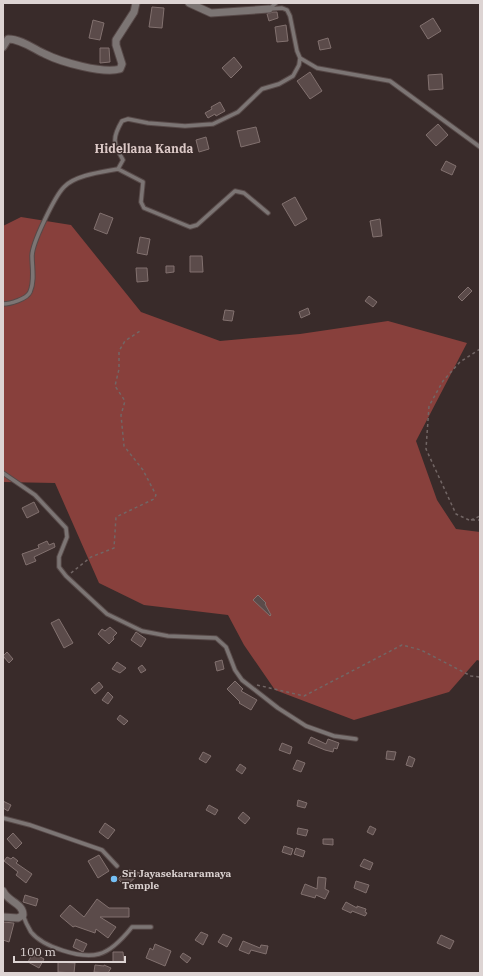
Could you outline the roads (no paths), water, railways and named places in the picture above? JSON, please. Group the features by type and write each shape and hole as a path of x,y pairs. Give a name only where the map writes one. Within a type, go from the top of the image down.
{"street":[{"path":"3,47 8,40 15,39 47,56 88,69 120,69 122,64 116,45 116,40 134,12 136,3"},
{"path":"189,3 211,13 268,9"},
{"path":"3,891 10,901 18,905 23,911 23,916 18,918 3,917"}],"lane":[{"path":"268,9 276,3"},
{"path":"118,169 123,160 116,148 114,134 122,121 128,119 148,123 185,126 213,124 238,112 262,89 279,84 293,76 299,65 300,58 297,51 290,16 287,10 282,8 268,9"},
{"path":"300,58 317,68 390,81 480,147"},
{"path":"3,304 7,304 25,297 30,292 34,269 32,255 35,244 52,204 64,187 76,179 118,169 143,182 141,202 144,208 190,227 197,225 235,190 244,192 268,213"},
{"path":"3,473 35,495 66,528 68,537 59,557 59,566 66,576 107,614 142,632 168,636 216,638 226,647 235,670 242,680 278,708 306,726 334,736 356,739"},
{"path":"3,818 30,825 102,850 117,866"},
{"path":"23,916 32,932 44,942 59,949 84,956 100,954 121,941 132,927 151,927"}],"place":[{"name":"Sri Jayasekararamaya Temple","path":"114,879"}],"district":[{"name":"Hidellana Kanda","path":"144,149"}]}
